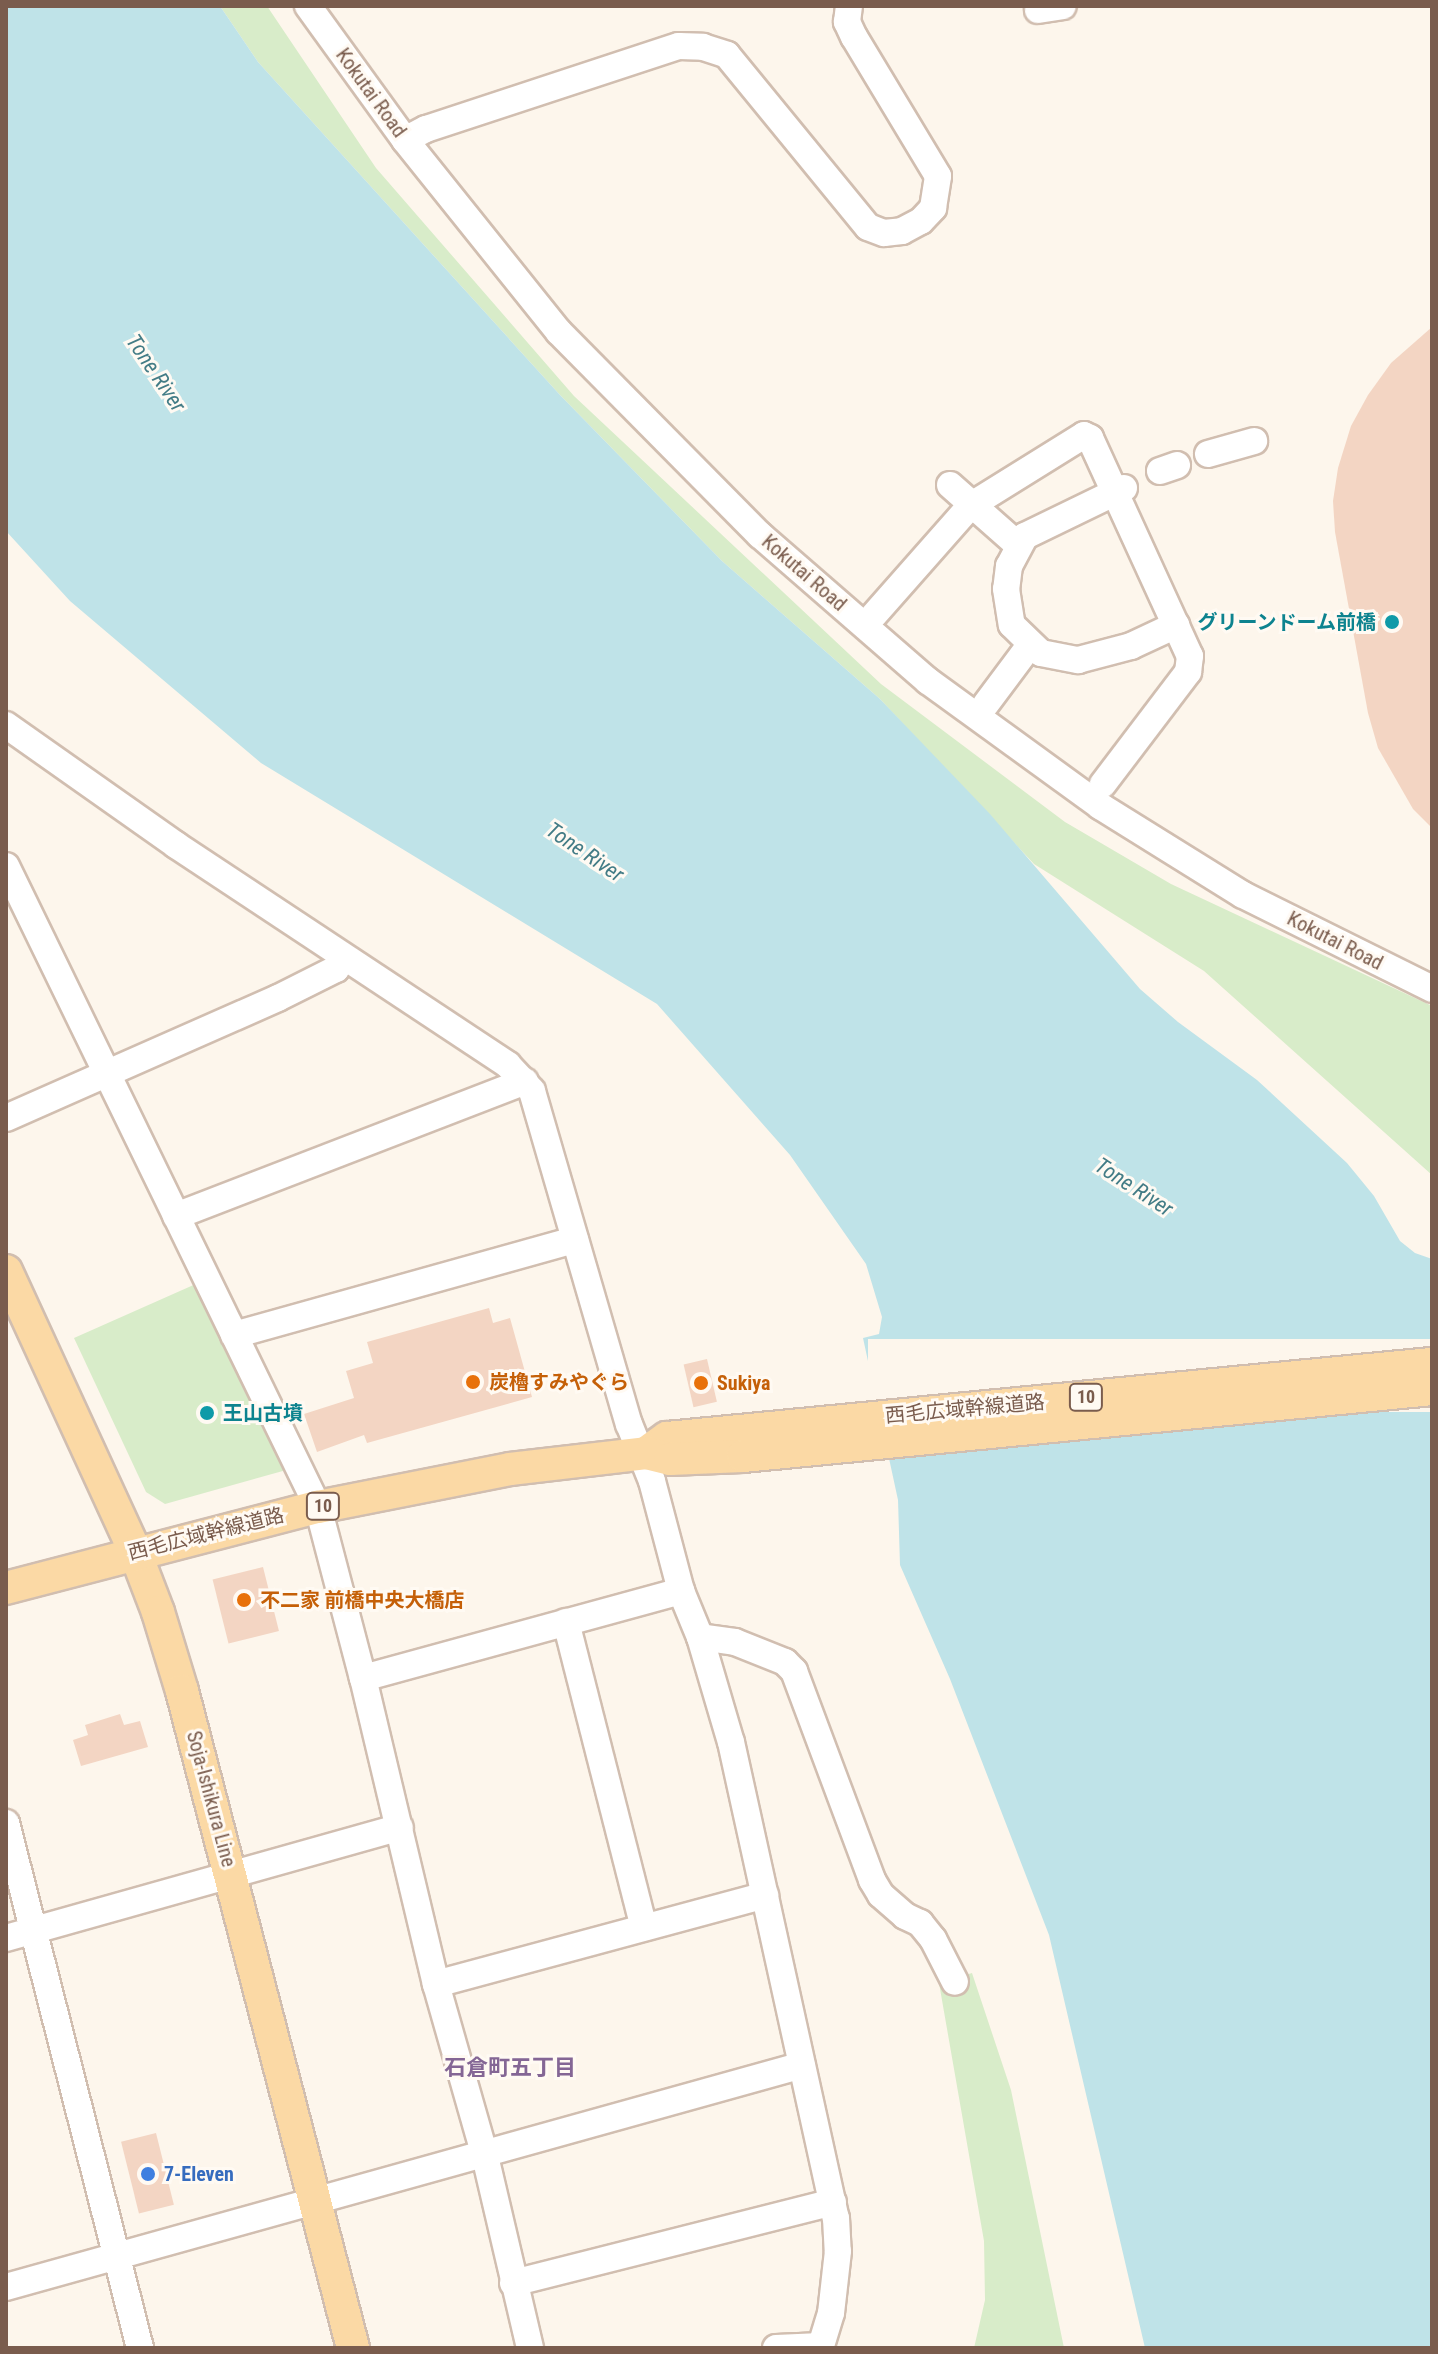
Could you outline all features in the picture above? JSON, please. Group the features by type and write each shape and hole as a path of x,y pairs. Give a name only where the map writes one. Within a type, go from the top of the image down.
{"main road":[{"name":"Soja-Ishikura Line","path":"6,1271 135,1552 179,1678 353,2348"},
{"name":"西毛広域幹線道路","path":"6,1588 135,1552 318,1507 510,1469 643,1453 670,1459 742,1443 1432,1364"},
{"name":"西毛広域幹線道路","path":"742,1443 1432,1389"}],"street":[{"name":"Kokutai Road","path":"308,6 405,140 559,332 760,535 928,681 1100,806 1243,895 1432,989"},
{"path":"405,140 426,129 679,46 703,47 727,55 868,227 884,233 902,231 921,221 933,208 938,176 854,37 847,22 849,6"},
{"path":"874,615 970,506 1084,435 1090,438 1119,490 1190,656 1188,672 1103,784"},
{"path":"1208,454 1254,441"},
{"path":"950,485 970,506 1018,545"},
{"path":"1119,490 1037,528 1018,545 1009,566 1006,589 1012,625 1030,645 1054,657 1097,658 1176,625"},
{"path":"986,704 1030,645"},
{"path":"6,725 342,957 508,1065 525,1081 535,1100 575,1240 652,1481 681,1591 700,1637 731,1742 833,2202 838,2251 831,2313 820,2347 776,2348"},
{"path":"6,866 318,1507 400,1827 436,1984 485,2156 530,2348"},
{"path":"6,1118 278,998 336,969 342,957"},
{"path":"176,1216 525,1081"},
{"path":"234,1335 575,1240"},
{"path":"363,1678 681,1591"},
{"path":"566,1622 644,1927"},
{"path":"700,1637 735,1642 773,1656 794,1671 872,1880 881,1895 905,1916 920,1923 933,1939 955,1982"},
{"path":"6,1823 140,2348"},
{"path":"6,1938 400,1827"},
{"path":"436,1984 765,1895"},
{"path":"6,2287 485,2156 802,2065"},
{"path":"513,2283 833,2202"}],"green space":[{"path":"220,6 267,6 376,168 574,396 881,684 1065,822 1171,884 1432,1006 1432,1175 1204,971 1034,864 880,699 722,561 560,395 258,62"},
{"path":"198,1283 290,1469 165,1504 146,1492 74,1338"},
{"path":"972,1973 1011,2090 1064,2348 974,2348 985,2300 984,2241 939,1983"}],"water":[{"name":"Tone River","path":"6,6 220,6 258,62 560,395 722,561 880,699 990,814 1140,989 1178,1022 1257,1080 1347,1163 1374,1196 1400,1241 1415,1253 1432,1259 1432,2348 1145,2348 1049,1935 950,1679 900,1565 898,1500 863,1338 879,1334 882,1317 866,1264 790,1155 657,1004 261,763 70,601 6,531"}],"pier":[{"path":"868,1339 1432,1339 1432,1412 868,1412"}],"building":[{"name":"グリーンドーム前橋","path":"1432,327 1432,828 1413,809 1378,748 1368,713 1335,532 1333,501 1338,468 1351,426 1368,395 1391,363"},
{"path":"489,1308 493,1323 510,1318 532,1397 367,1443 364,1435 317,1452 304,1414 354,1398 346,1371 373,1363 367,1342"},
{"name":"Sukiya","path":"707,1359 717,1402 694,1407 684,1364"},
{"name":"不二家 前橋中央大橋店","path":"263,1567 279,1631 229,1644 213,1580"},
{"path":"120,1714 124,1725 140,1721 148,1747 81,1766 73,1740 88,1735 85,1725"},
{"path":"156,2133 174,2205 139,2214 121,2142"}],"place":[{"name":"グリーンドーム前橋","path":"1392,622"},
{"name":"炭櫓すみやぐら","path":"473,1382"},
{"name":"Sukiya","path":"701,1383"},
{"name":"王山古墳","path":"207,1413"},
{"name":"不二家 前橋中央大橋店","path":"244,1600"},
{"name":"7-Eleven","path":"148,2174"}],"district":[{"name":"石倉町五丁目","path":"510,2068"}]}
